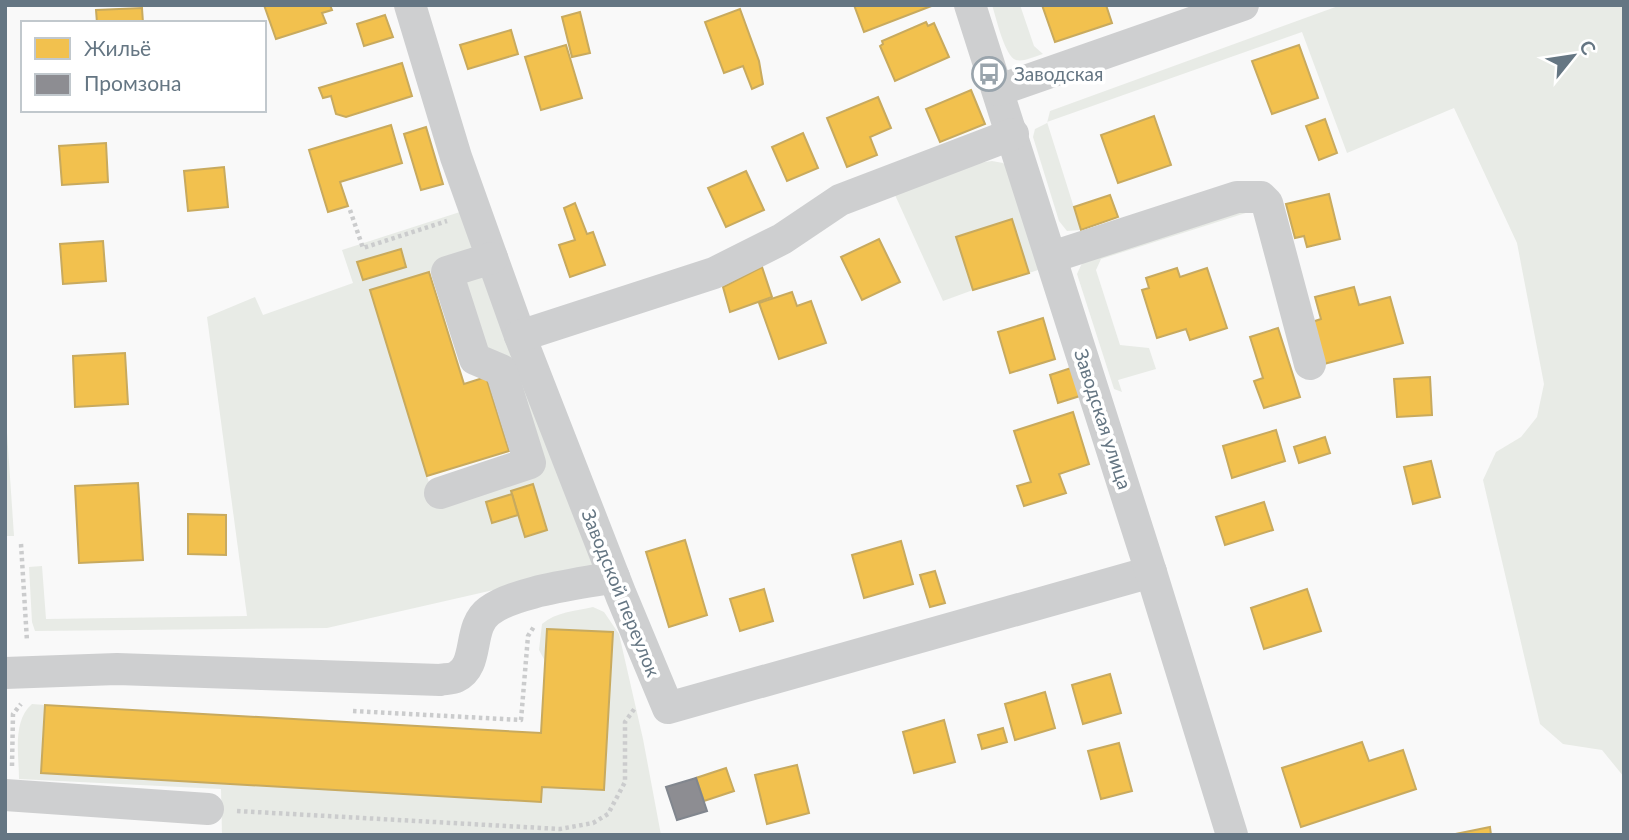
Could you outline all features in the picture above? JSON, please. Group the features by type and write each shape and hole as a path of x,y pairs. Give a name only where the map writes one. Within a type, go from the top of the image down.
{"street":[{"name":"Заводской переулок","path":"410,5 456,157 520,336 668,708 1152,572"},
{"name":"Заводская улица","path":"970,5 1152,572 1232,835"},
{"path":"999,90 1243,5"},
{"path":"520,336 714,273 782,239 840,200 1013,134"},
{"path":"1052,257 1237,197 1261,197 1267,203 1310,364"},
{"path":"440,493 530,463 501,370 475,359 447,272 492,258"},
{"path":"17,673 117,669 440,680 456,677 464,671 470,662 478,622 495,606 518,598 614,577"},
{"path":"5,794 208,809"}],"path":[{"path":"350,210 363,248 476,212"},
{"path":"17,673 22,544"},
{"path":"208,809 560,829 585,825 608,814 625,782 625,723 655,679"}],"shaded area":[{"path":"992,5 1020,5 1034,46 1043,54 1023,60 1012,57 998,27"},
{"path":"1341,5 1624,5 1624,777 1602,750 1563,744 1540,724 1483,480 1496,452 1521,437 1537,417 1544,384 1517,243 1454,108 1347,153 1302,32 1047,122 1050,111"},
{"path":"1047,122 1081,230 1067,231 1059,221 1033,137 1035,129"},
{"path":"978,163 1003,163 1010,170 1041,269 1029,273 1012,220 957,236 973,290 943,301 895,195"},
{"path":"1241,205 1252,211 1101,259 1096,270 1120,345 1149,348 1156,369 1118,380 1122,392 1114,389 1077,274 1083,261"},
{"path":"463,211 474,258 370,291 436,505 540,472 485,356 466,279 483,272 594,562 590,568 327,628 35,631 32,622 29,567 42,566 46,619 247,616 207,317 255,297 263,315 353,283 342,250"},
{"path":"5,403 14,536 5,536"},
{"path":"593,607 604,612 619,634 661,835 222,835 221,789 19,779 19,729 32,704 45,705 41,773 540,802 542,787 603,790 612,633 548,629 545,661 539,650 542,624 547,620 560,614"}],"building: Жильё":[{"path":"264,5 330,5 332,10 322,13 326,23 276,39"},
{"path":"854,5 934,5 864,32"},
{"path":"1042,5 1106,5 1112,23 1055,42"},
{"path":"142,8 143,21 97,21 96,10"},
{"path":"740,9 759,61 763,84 752,89 743,66 724,73 705,22"},
{"path":"580,12 590,53 572,57 562,17"},
{"path":"385,15 393,37 364,46 357,24"},
{"path":"926,22 928,26 934,23 949,57 895,81 880,46 882,41"},
{"path":"511,30 518,54 468,69 460,45"},
{"path":"566,45 582,98 541,110 525,57"},
{"path":"1299,45 1318,98 1272,114 1252,61"},
{"path":"402,63 412,96 346,117 336,114 331,96 323,98 319,88"},
{"path":"971,90 985,124 940,142 926,109"},
{"path":"878,97 891,128 870,137 877,155 847,167 827,118"},
{"path":"1154,116 1171,165 1118,183 1101,135"},
{"path":"1325,119 1337,153 1319,160 1306,126"},
{"path":"391,125 402,163 340,182 348,206 328,212 309,150"},
{"path":"426,127 443,184 421,190 404,134"},
{"path":"803,133 818,168 787,181 772,147"},
{"path":"106,143 108,182 62,185 59,146"},
{"path":"224,167 228,207 188,211 184,171"},
{"path":"746,171 764,210 726,227 708,188"},
{"path":"1329,194 1340,239 1307,247 1304,236 1295,238 1286,204"},
{"path":"1110,195 1118,217 1081,230 1074,207"},
{"path":"575,203 587,234 593,232 605,265 570,277 559,245 575,240 564,208"},
{"path":"1012,219 1029,273 973,290 956,237"},
{"path":"879,239 900,282 862,300 841,257"},
{"path":"103,241 106,281 63,284 60,244"},
{"path":"401,249 406,267 363,280 357,262"},
{"path":"762,267 772,297 730,312 723,287"},
{"path":"1177,268 1180,277 1207,268 1227,328 1190,340 1186,329 1157,338 1142,290 1149,288 1146,278"},
{"path":"429,272 464,384 486,377 509,451 427,476 370,290"},
{"path":"1354,287 1359,305 1390,297 1403,343 1324,364 1312,322 1321,319 1315,297"},
{"path":"792,292 797,306 811,301 826,343 779,359 759,303"},
{"path":"1043,318 1055,359 1010,373 998,332"},
{"path":"1278,328 1300,397 1264,408 1254,381 1263,378 1250,337"},
{"path":"125,353 128,404 75,407 73,356"},
{"path":"1074,367 1083,395 1058,403 1050,375"},
{"path":"1430,377 1432,415 1397,417 1394,379"},
{"path":"1073,412 1089,464 1059,474 1066,493 1024,506 1017,486 1031,482 1014,431"},
{"path":"1276,430 1285,461 1232,478 1223,446"},
{"path":"1325,437 1330,453 1299,463 1294,447"},
{"path":"1431,461 1440,497 1413,504 1404,467"},
{"path":"138,483 143,560 79,563 75,486"},
{"path":"533,484 547,530 525,537 511,491"},
{"path":"512,494 518,515 492,523 486,502"},
{"path":"1264,502 1273,530 1225,545 1216,517"},
{"path":"188,514 226,515 226,555 188,554"},
{"path":"685,540 707,615 669,627 646,552"},
{"path":"901,541 913,584 864,598 852,555"},
{"path":"935,571 945,603 930,607 920,575"},
{"path":"764,589 773,621 740,631 730,599"},
{"path":"1307,589 1321,631 1264,649 1251,608"},
{"path":"547,629 613,632 604,790 542,787 541,802 41,773 45,705 541,733"},
{"path":"1110,674 1121,713 1083,724 1072,685"},
{"path":"1045,692 1055,728 1015,740 1005,704"},
{"path":"944,720 955,762 914,773 903,732"},
{"path":"1003,728 1007,742 982,749 978,735"},
{"path":"1362,742 1369,761 1403,750 1416,789 1301,827 1282,768"},
{"path":"1119,743 1132,791 1101,799 1088,751"},
{"path":"797,765 809,813 767,824 755,775"},
{"path":"726,768 734,791 704,801 696,778"},
{"path":"1490,827 1491,835 1455,835 1455,834"}],"building: Промзона":[{"path":"696,778 707,811 677,820 666,787"}],"place":[{"name":"Заводская","path":"989,74"}]}
